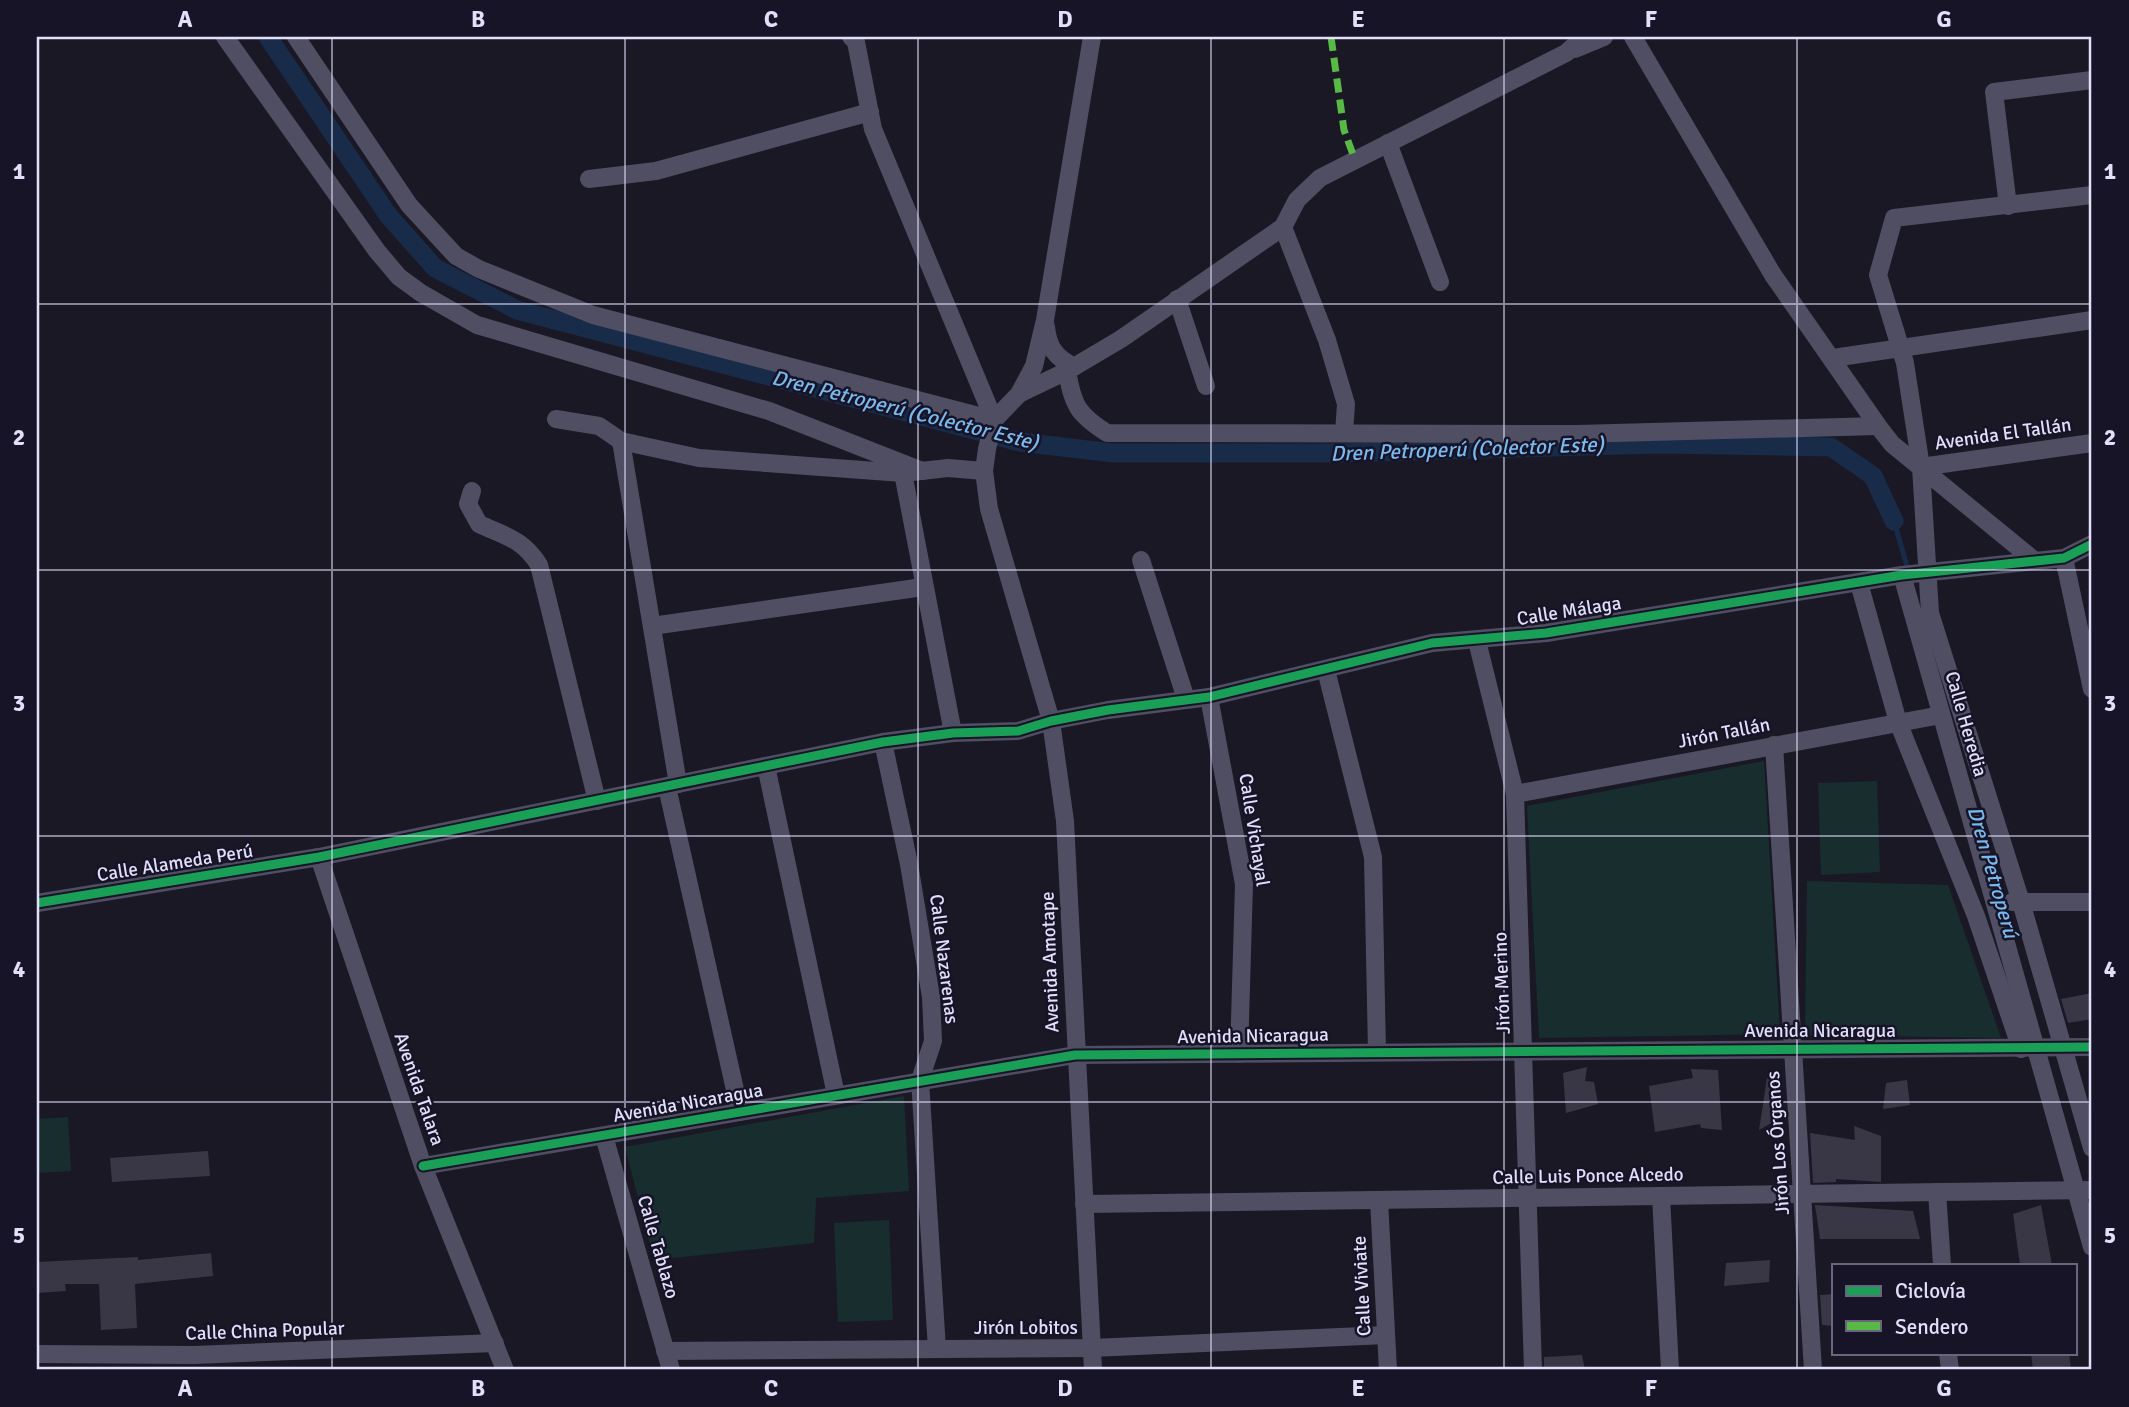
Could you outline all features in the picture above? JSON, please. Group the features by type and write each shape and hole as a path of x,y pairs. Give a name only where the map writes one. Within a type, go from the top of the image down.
{"street":[{"path":"225,37 376,251 400,277 421,293 477,325 769,411 922,471"},
{"path":"296,37 372,155 409,205 456,256 480,269 593,315 994,420"},
{"path":"851,37 856,42 873,129 994,420"},
{"path":"994,420 1019,394 1034,366 1045,320 1092,37"},
{"path":"1566,53 1584,37"},
{"path":"1019,394 1071,369 1283,228 1297,200 1320,178 1566,53 1604,37"},
{"path":"1633,37 1773,275 1878,426 1892,444 2035,561"},
{"path":"2008,206 1994,92 2092,80"},
{"path":"589,180 656,171 870,111"},
{"path":"1388,143 1440,282"},
{"path":"2092,195 1894,218 1878,275 1905,363 1921,467 1930,613 2021,902 2092,1148"},
{"path":"1283,228 1327,340 1346,404 1344,433"},
{"path":"1177,299 1206,386"},
{"path":"1045,320 1048,342 1053,352 1071,369 1072,398 1083,418 1107,433 1577,434 1878,426"},
{"path":"1833,358 2092,320"},
{"path":"556,419 599,426 621,441 699,458 903,473 948,468 984,471"},
{"name":"Avenida Amotape","path":"994,420 984,471 989,509 1051,721 1065,821 1093,1370"},
{"path":"621,441 652,626 672,785 740,1112"},
{"name":"Avenida El Tallán","path":"1921,467 2092,443"},
{"path":"903,473 953,733"},
{"path":"472,491 468,504 479,524 514,537 530,550 538,565 597,801"},
{"name":"Calle Málaga","path":"672,785 883,743 953,733 1018,731 1051,721 1209,697 1432,643 1477,641 1902,575 2064,558 2092,544"},
{"path":"2064,558 2092,684"},
{"path":"1141,560 1186,699"},
{"name":"Calle Heredia","path":"1902,575 1995,902 2029,1049 2084,1190 2092,1247"},
{"path":"1859,583 1898,722 2029,1049"},
{"path":"652,626 923,587"},
{"name":"Jirón Merino","path":"1477,641 1515,794 1533,1370"},
{"path":"1326,670 1373,857 1377,1052"},
{"name":"Calle Vichayal","path":"1209,697 1244,884 1239,1054"},
{"name":"Jirón Tallán","path":"1515,794 1941,715"},
{"name":"Calle Nazarenas","path":"883,743 909,864 931,997 933,1041 920,1080 937,1349"},
{"name":"Jirón Los Órganos","path":"1774,744 1813,1370"},
{"path":"766,766 836,1095"},
{"name":"Calle Alameda Perú","path":"37,903 319,858 672,785"},
{"name":"Avenida Talara","path":"319,858 423,1167 505,1370"},
{"path":"1995,902 2092,902"},
{"name":"Avenida Nicaragua","path":"423,1167 1075,1055 2092,1047"},
{"name":"Calle Tablazo","path":"604,1136 671,1370"},
{"name":"Calle Luis Ponce Alcedo","path":"1084,1204 2084,1190"},
{"path":"1937,1192 1942,1264"},
{"path":"1661,1196 1670,1370"},
{"name":"Calle Viviate","path":"1379,1200 1388,1370"},
{"name":"Jirón Lobitos","path":"665,1351 1092,1348 1386,1335"},
{"name":"Calle China Popular","path":"37,1354 194,1363 495,1343"}],"green space":[{"path":"1764,761 1780,1034 1539,1038 1527,806"},
{"path":"1877,781 1880,872 1821,875 1818,783"},
{"path":"1807,881 1948,885 2001,1038 1805,1035"},
{"path":"904,1096 909,1191 816,1198 814,1243 654,1260 625,1147"},
{"path":"68,1117 71,1171 37,1173 37,1119"},
{"path":"889,1220 893,1320 838,1322 834,1223"}],"building":[{"path":"2092,993 2092,1019 2068,1023 2061,999"},
{"path":"1587,1067 1585,1081 1594,1082 1598,1104 1566,1113 1563,1073"},
{"path":"1691,1069 1718,1070 1722,1130 1701,1128 1700,1124 1655,1132 1649,1086 1693,1078"},
{"path":"1767,1078 1778,1079 1775,1121 1759,1130"},
{"path":"1907,1080 1910,1105 1883,1109 1886,1083"},
{"path":"1854,1126 1881,1136 1881,1182 1836,1179 1836,1182 1813,1183 1810,1133 1855,1140"},
{"path":"208,1151 210,1176 112,1182 110,1158"},
{"path":"1815,1205 1913,1211 1920,1239 1820,1239"},
{"path":"2041,1205 2052,1264 2020,1264 2013,1214"},
{"path":"211,1253 213,1276 135,1284 137,1328 101,1330 99,1284 65,1284 66,1291 37,1293 37,1262 138,1257 138,1260"},
{"path":"1770,1260 1769,1282 1724,1286 1726,1263"},
{"path":"1832,1294 1832,1326 1822,1325 1820,1295"},
{"path":"2031,1354 2069,1354 2071,1370 2033,1370"},
{"path":"1582,1355 1585,1370 1544,1370 1544,1357"}],"waterway":[{"name":"Dren Petroperú (Colector Este)","path":"268,37 388,215 435,268 517,310 1020,442 1113,453 1338,453 1661,444 1831,447 1873,476 1894,521"},
{"name":"Dren Petroperú","path":"1894,521 1908,570"}],"marked path":[{"path":"1331,37 1344,130 1355,160"}],"cycle path":[{"path":"37,903 319,857 883,742 953,733 1018,731 1051,721 1108,710 1209,697 1432,643 1546,633 1902,575 2064,558 2092,544"},
{"path":"423,1166 1075,1055 2092,1047"}]}
